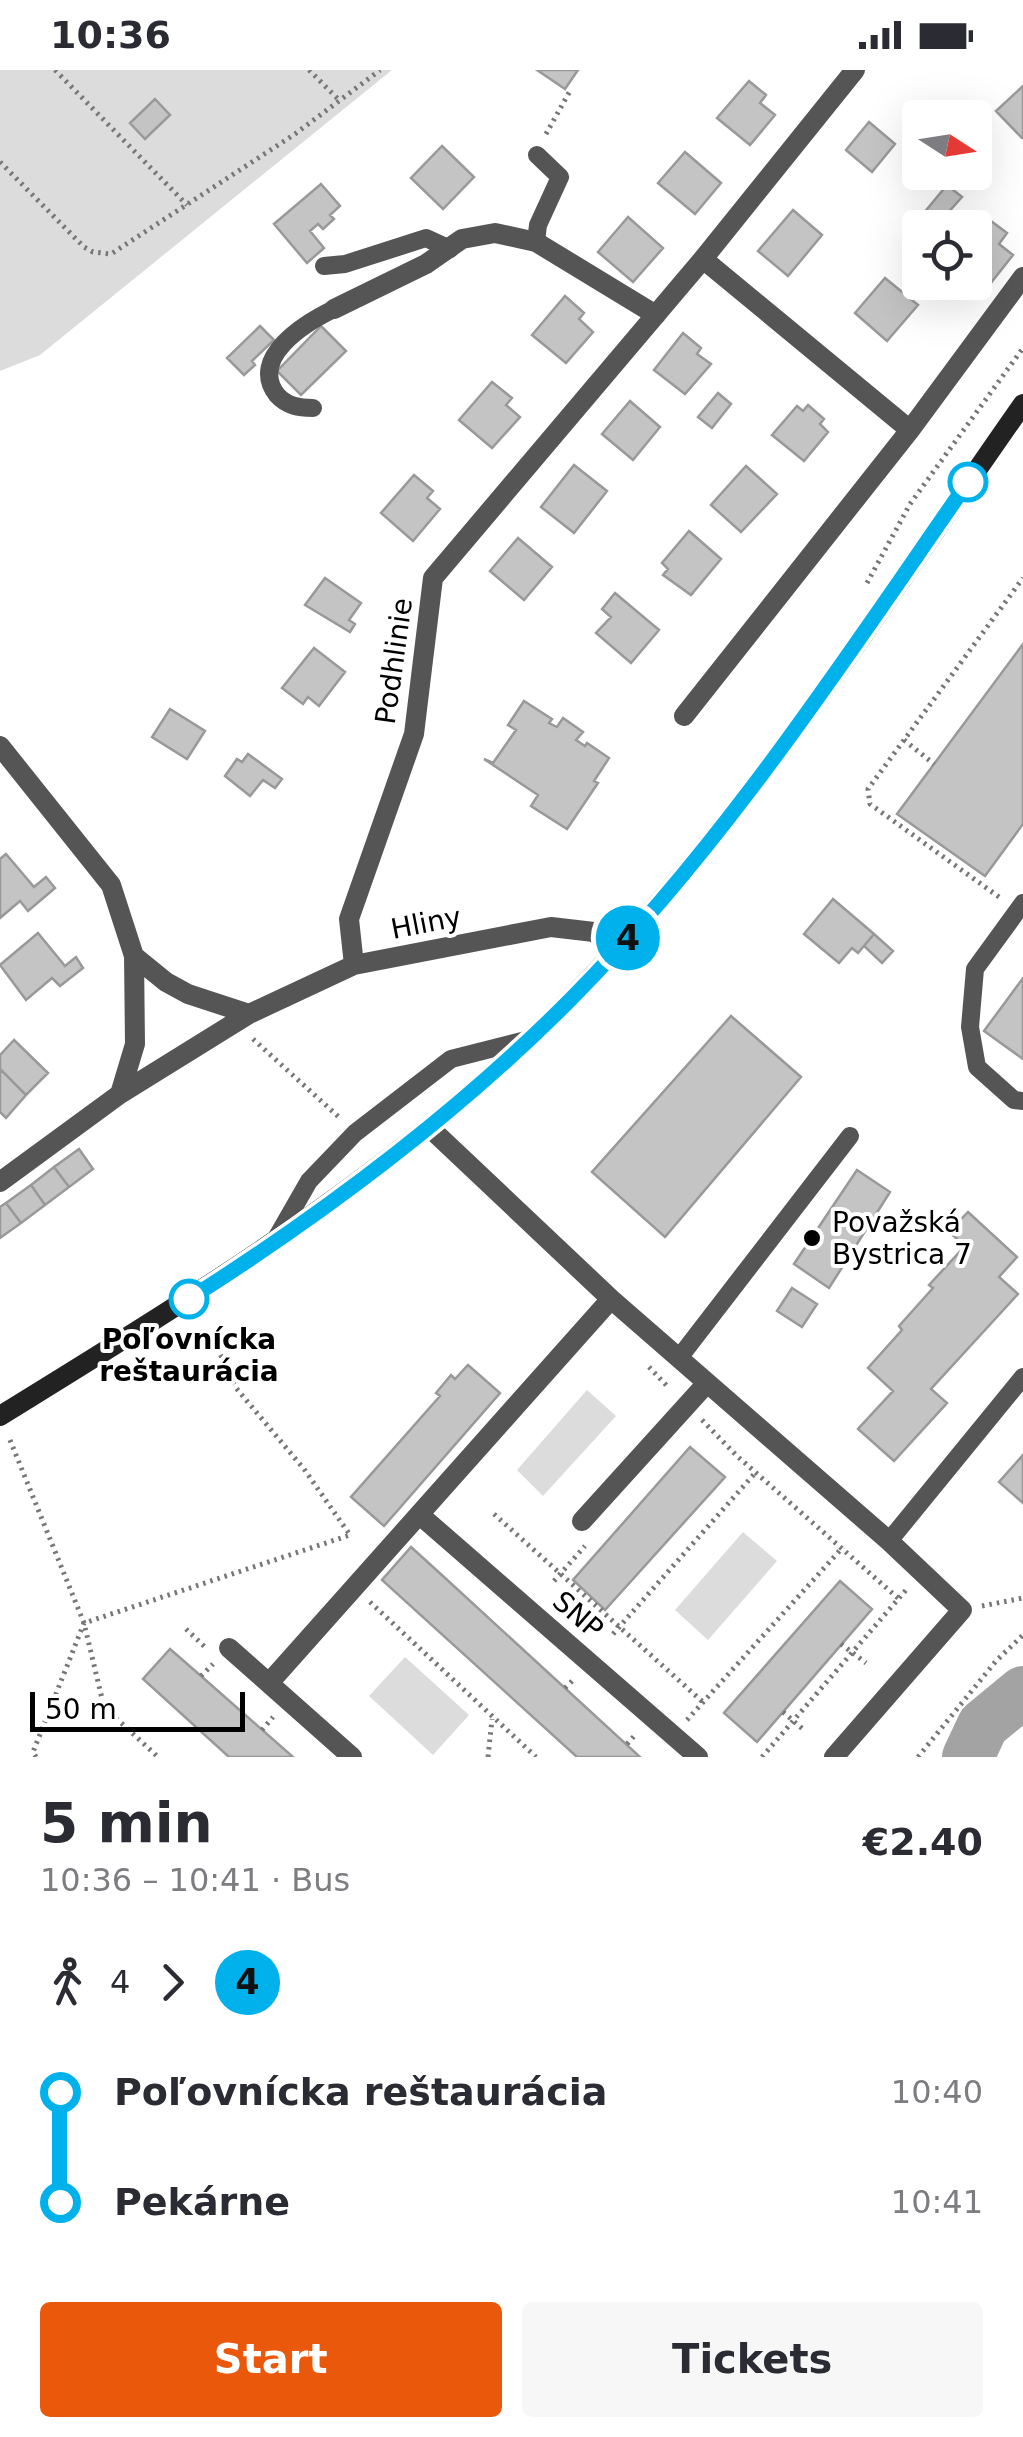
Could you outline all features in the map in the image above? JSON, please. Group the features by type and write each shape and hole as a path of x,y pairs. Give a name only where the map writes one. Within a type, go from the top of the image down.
{"main road":[{"path":"0,1416 272,1245 430,1128 530,1038 616,951 691,864 802,719 1023,404"}],"street":[{"name":"Podhlinie","path":"354,965 348,919 414,734 434,578 703,259 855,70"},
{"path":"334,309 426,264 462,239 495,233 536,242 656,315"},
{"path":"703,259 910,430"},
{"path":"684,716 910,430 1023,277"},
{"path":"0,746 111,885 134,956 135,1044 120,1094"},
{"name":"Hliny","path":"0,1182 120,1094 242,1017 354,965 551,927 594,932 616,951"},
{"path":"134,956 166,982 242,1017"},
{"path":"430,1128 612,1298 962,1610 834,1757"},
{"path":"269,1683 612,1298"},
{"path":"582,1521 707,1382"},
{"name":"SNP","path":"421,1516 698,1757"},
{"path":"229,1648 352,1757"}],"lane":[{"path":"536,242 538,225 560,177 537,155"},
{"path":"324,266 345,264 426,238 450,249"},
{"path":"313,408 284,402 268,376 270,362 290,337 311,320 334,309"},
{"path":"1020,907 975,968 970,1028 977,1067 1014,1100 1023,1101"},
{"path":"272,1245 308,1181 355,1134 450,1059 530,1038"},
{"path":"679,1358 850,1136"},
{"path":"889,1541 1023,1376"}],"path":[{"path":"55,70 187,205"},
{"path":"309,70 339,100"},
{"path":"0,162 80,243 93,252 112,254 295,134 380,70"},
{"path":"537,155 570,88"},
{"path":"866,584 910,504 1023,348"},
{"path":"1020,907 870,804 868,789 1023,578"},
{"path":"904,740 934,764"},
{"path":"242,1017 346,1125"},
{"path":"84,1623 350,1535 304,1469 236,1388 210,1332"},
{"path":"648,1366 756,1472 899,1599"},
{"path":"10,1440 84,1623 104,1707 158,1757"},
{"path":"616,1631 756,1472"},
{"path":"494,1514 616,1631 704,1703"},
{"path":"673,1735 843,1547"},
{"path":"762,1757 921,1573"},
{"path":"354,1586 536,1757"},
{"path":"962,1610 1023,1598"},
{"path":"36,1757 33,1752 84,1623"},
{"path":"918,1757 996,1661 1023,1635"},
{"path":"842,1644 866,1663"},
{"path":"783,1712 805,1731"},
{"path":"488,1757 492,1719"}],"shaded area":[{"path":"0,70 392,70 40,355 0,371"},
{"path":"587,1390 616,1416 543,1496 517,1470"},
{"path":"743,1532 777,1561 708,1640 675,1610"},
{"path":"405,1657 469,1715 433,1755 369,1696"}],"building":[{"path":"537,70 578,70 565,89"},
{"path":"749,81 766,95 760,103 775,115 750,145 717,118"},
{"path":"1023,86 1023,138 1022,138 996,111"},
{"path":"155,99 170,115 145,139 130,123"},
{"path":"869,122 895,144 872,172 846,150"},
{"path":"442,146 474,177 443,209 411,178"},
{"path":"685,152 721,183 695,214 658,183"},
{"path":"321,184 340,206 323,229 318,224 310,231 324,248 307,263 274,224"},
{"path":"943,190 953,190 962,197 950,210 926,210"},
{"path":"793,210 822,235 788,276 758,251"},
{"path":"628,217 663,248 633,282 598,252"},
{"path":"992,222 1007,233 999,244 1013,255 992,282"},
{"path":"885,278 902,292 902,300 918,305 887,341 855,313"},
{"path":"565,296 584,313 579,319 593,332 566,363 532,335"},
{"path":"260,326 274,340 252,361 255,365 244,375 227,358"},
{"path":"321,326 346,351 301,395 277,371"},
{"path":"683,333 701,348 697,354 711,364 685,394 654,370"},
{"path":"492,382 512,398 506,405 520,417 492,448 459,420"},
{"path":"718,393 731,404 712,428 698,417"},
{"path":"630,401 660,427 633,460 602,434"},
{"path":"808,405 824,419 820,424 828,432 804,461 772,435 797,406 803,411"},
{"path":"574,465 607,491 574,533 541,507"},
{"path":"746,466 777,494 741,532 711,505"},
{"path":"414,475 433,491 427,498 440,509 413,541 381,513"},
{"path":"689,531 721,559 691,595 663,575 668,569 662,563"},
{"path":"518,538 552,567 524,600 490,571"},
{"path":"325,578 361,603 349,620 355,624 350,632 305,605"},
{"path":"615,593 659,630 631,663 596,633 611,617 602,609"},
{"path":"1023,644 1023,824 985,876 897,814"},
{"path":"314,648 345,672 319,706 308,697 303,704 282,688"},
{"path":"524,701 552,719 549,723 557,727 563,718 583,732 576,740 609,758 594,781 598,783 567,829 531,806 538,795 484,759 493,763 516,730 508,725"},
{"path":"170,709 205,731 187,759 152,737"},
{"path":"248,754 282,779 275,788 263,780 250,796 225,776 237,759 242,762"},
{"path":"6,854 34,887 46,877 55,888 28,911 20,901 0,918 0,859"},
{"path":"833,899 874,934 858,953 852,948 839,963 804,934"},
{"path":"38,933 65,966 76,957 83,968 60,986 52,978 26,1000 0,965"},
{"path":"874,934 893,951 882,963 864,946"},
{"path":"1023,978 1023,1059 984,1031"},
{"path":"731,1016 801,1077 665,1237 592,1172"},
{"path":"14,1040 48,1073 26,1095 0,1069 0,1055"},
{"path":"0,1069 26,1095 6,1118 0,1112"},
{"path":"79,1149 93,1169 69,1187 54,1167"},
{"path":"54,1167 69,1187 45,1205 31,1185"},
{"path":"857,1170 890,1192 829,1288 794,1264"},
{"path":"31,1185 45,1205 21,1223 6,1203"},
{"path":"6,1203 21,1223 0,1238 0,1207"},
{"path":"968,1212 1017,1257 999,1277 1018,1294 931,1389 947,1403 894,1461 858,1429 893,1391 868,1368 933,1288 929,1285 965,1246 949,1232"},
{"path":"792,1288 817,1304 802,1327 777,1311"},
{"path":"468,1365 500,1393 384,1526 351,1497 440,1396 436,1393 451,1375 455,1379"},
{"path":"690,1447 725,1477 605,1610 573,1580"},
{"path":"1023,1455 1023,1503 999,1482"},
{"path":"411,1547 640,1757 577,1757 382,1580"},
{"path":"840,1581 872,1609 757,1742 724,1713"},
{"path":"170,1649 293,1757 229,1757 143,1679"}],"waterway":[{"path":"968,1757 983,1725 1023,1692"}],"bus line":[{"name":"4","path":"189,1299 381,1167 479,1086 571,999 714,835 802,719 968,482"}],"place":[{"name":"Považská Bystrica 7","path":"812,1238"},
{"name":"Poľovnícka reštaurácia","path":"189,1299"}]}
